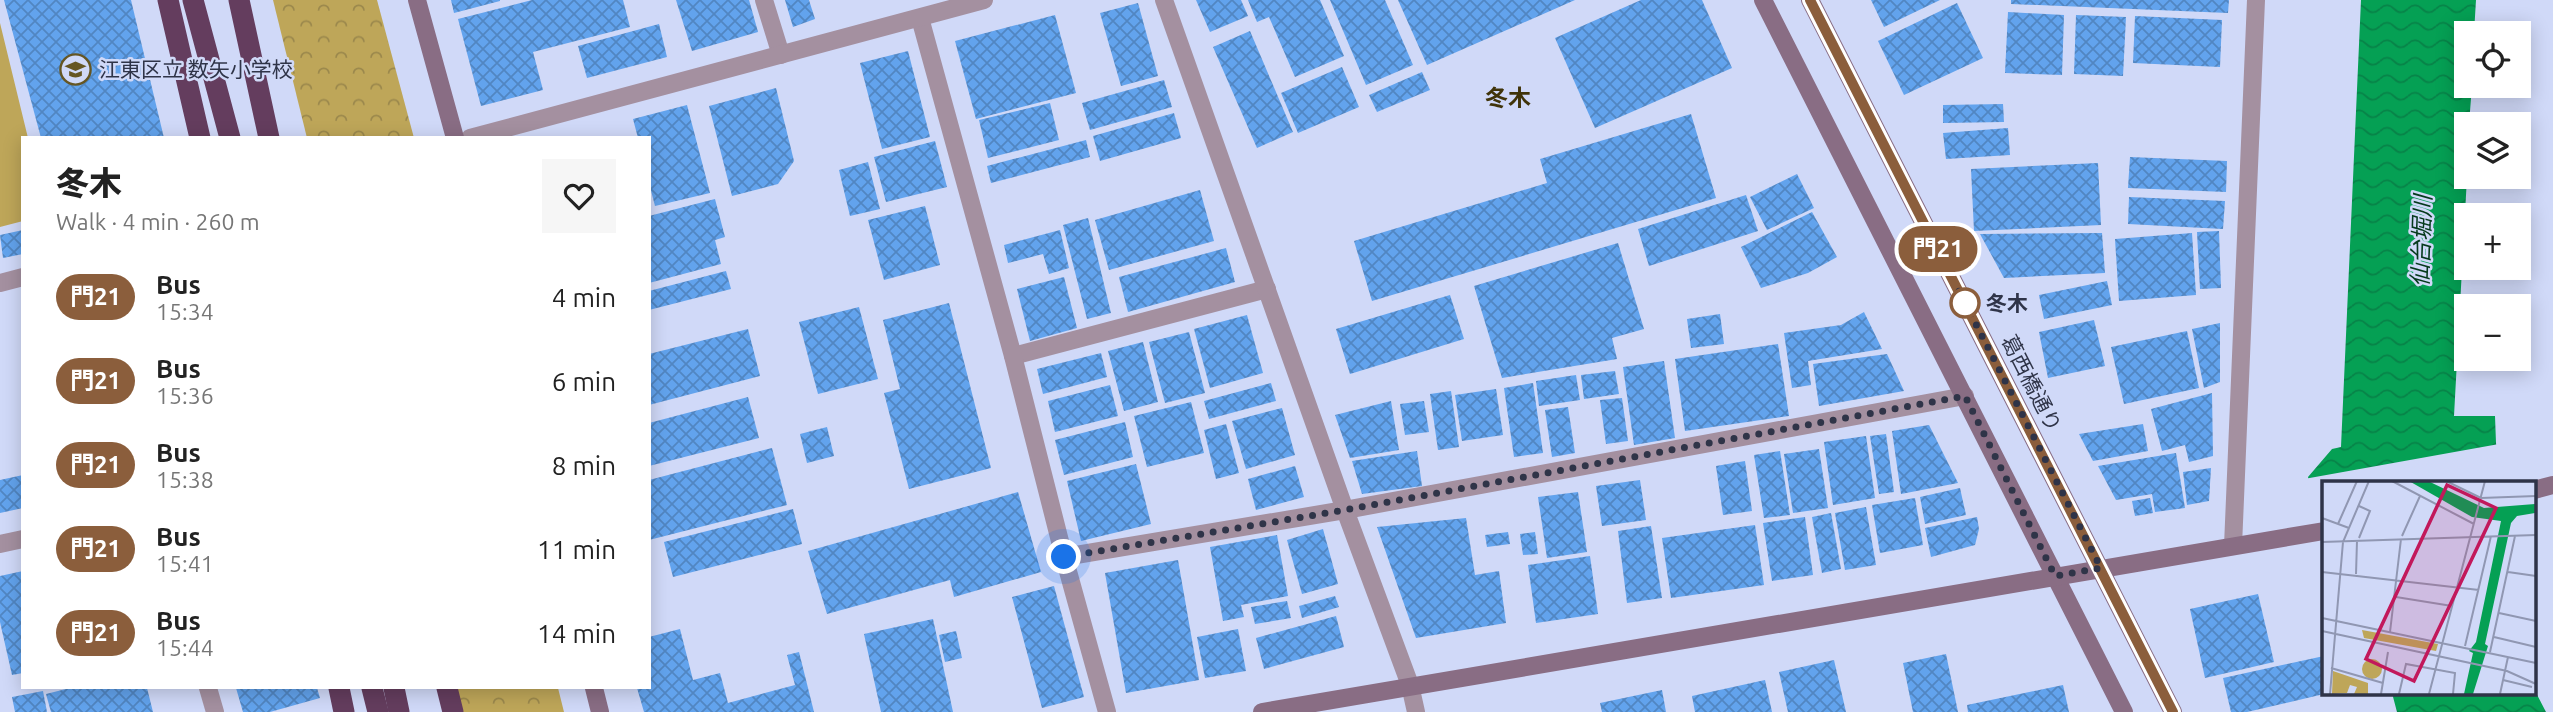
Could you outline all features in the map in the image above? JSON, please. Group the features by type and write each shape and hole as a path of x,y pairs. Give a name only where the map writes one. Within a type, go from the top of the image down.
{"highway":[{"path":"168,0 200,136"},
{"path":"193,0 229,136"},
{"path":"239,0 269,136"},
{"path":"339,689 344,712"},
{"path":"372,689 378,712"},
{"path":"394,689 399,712"},
{"path":"447,689 453,712"}],"main road":[{"path":"417,0 454,136"},
{"path":"1763,0 2124,712"},
{"name":"葛西橋通り","path":"1810,0 2173,712"},
{"path":"2536,489 2553,485"},
{"path":"1262,712 2317,533"},
{"path":"594,689 600,712"}],"street":[{"path":"764,0 781,55"},
{"path":"477,136 984,0"},
{"path":"1164,0 1410,685 1416,712"},
{"path":"2233,546 2256,0"},
{"path":"920,18 1107,712"},
{"path":"0,283 21,278"},
{"path":"1013,356 1267,289"},
{"path":"1064,557 1345,510 1965,396"},
{"path":"0,544 21,539"},
{"path":"208,689 215,712"}],"green space":[{"path":"273,0 377,0 413,136 307,136"},
{"path":"0,23 28,136 21,136 21,222 0,227"},
{"path":"456,689 558,689 564,712 462,712"}],"water":[{"name":"仙台堀川","path":"2361,0 2476,0 2475,21 2454,21 2454,98 2471,98 2470,112 2454,112 2454,189 2466,189 2466,203 2454,203 2454,280 2461,280 2461,294 2454,294 2454,371 2456,371 2454,416 2495,416 2501,481 2322,481 2322,539 2308,477 2332,449 2341,447"},
{"path":"2536,693 2546,712 2397,712 2392,694"}],"pier":[{"path":"2499,444 2504,481 2322,481 2322,550 2304,479"}],"building":[{"name":"江東区立 数矢小学校","path":"4,0 131,0 164,136 40,136"},
{"path":"451,0 500,0 500,1 454,13"},
{"path":"532,0 623,0 630,27 533,52 543,90 481,106 458,19"},
{"path":"676,0 749,0 758,32 692,51"},
{"path":"785,0 809,0 815,19 793,27"},
{"path":"1196,0 1241,0 1248,16 1210,32"},
{"path":"1248,0 1320,0 1344,56 1295,77 1269,17 1257,22"},
{"path":"1330,0 1385,0 1413,65 1366,85"},
{"path":"1398,0 1575,0 1427,65"},
{"path":"1641,0 1702,0 1732,68 1595,128 1555,38"},
{"path":"1871,0 1940,0 1884,27"},
{"path":"2011,0 2229,0 2228,13 2011,4"},
{"path":"1138,3 1158,76 1121,86 1100,13"},
{"path":"1957,3 1983,58 1904,95 1878,41"},
{"path":"2008,12 2064,15 2062,75 2005,73"},
{"path":"1055,15 1076,93 976,119 955,41"},
{"path":"2076,15 2126,17 2123,76 2074,74"},
{"path":"2135,16 2222,20 2220,67 2133,63"},
{"path":"659,24 667,57 587,78 578,46"},
{"path":"1250,31 1293,132 1257,148 1213,47"},
{"path":"908,51 930,137 882,149 860,63"},
{"path":"1342,67 1359,107 1298,133 1281,93"},
{"path":"1422,72 1430,90 1377,112 1369,95"},
{"path":"1164,80 1172,107 1090,130 1082,103"},
{"path":"776,88 794,161 778,184 732,196 709,106"},
{"path":"1050,103 1059,140 988,158 979,120"},
{"path":"2003,104 2004,122 1943,123 1943,105"},
{"path":"687,105 710,193 655,206 651,191 651,136 637,136 633,119"},
{"path":"1174,113 1181,138 1100,161 1093,136"},
{"path":"1691,114 1716,198 1372,301 1354,241 1547,183 1540,159"},
{"path":"2008,128 2010,155 1946,159 1943,133"},
{"path":"1086,140 1090,157 991,183 987,166"},
{"path":"935,141 947,187 886,202 874,157"},
{"path":"2130,157 2227,161 2226,192 2128,188"},
{"path":"868,162 880,209 850,216 839,170"},
{"path":"2098,163 2101,225 1974,231 1971,169"},
{"path":"1797,174 1814,208 1767,230 1750,197"},
{"path":"1200,190 1214,241 1109,270 1095,220"},
{"path":"1746,195 1758,231 1649,266 1638,229"},
{"path":"2129,197 2225,201 2223,229 2128,224"},
{"path":"715,199 725,237 715,240 721,264 651,282 651,215"},
{"path":"925,206 940,265 884,280 868,220"},
{"path":"1812,212 1837,257 1808,273 1761,288 1741,247"},
{"path":"1088,218 1111,313 1087,319 1063,225"},
{"path":"21,230 21,254 3,258 0,235"},
{"path":"1060,230 1069,268 1049,274 1043,254 1008,263 1004,245"},
{"path":"2219,231 2221,288 2200,289 2197,232"},
{"path":"2102,233 2105,273 2004,278 1980,234"},
{"path":"2192,233 2196,295 2119,301 2115,239"},
{"path":"1618,243 1644,329 1612,338 1617,359 1502,378 1474,286"},
{"path":"1226,248 1235,282 1128,312 1119,277"},
{"path":"726,271 731,289 651,309 651,290"},
{"path":"1064,277 1077,328 1030,341 1017,289"},
{"path":"2107,281 2112,305 2044,319 2039,295"},
{"path":"1450,295 1464,339 1350,374 1336,329"},
{"path":"949,303 991,468 909,489 884,393 900,389 883,320"},
{"path":"859,307 878,379 818,394 799,322"},
{"path":"1864,312 1882,349 1808,361 1811,385 1792,388 1784,333 1841,325"},
{"path":"1720,314 1724,344 1691,348 1687,319"},
{"path":"1247,315 1263,373 1210,388 1194,329"},
{"path":"2094,320 2105,366 2048,378 2039,332"},
{"path":"2220,323 2220,382 2204,388 2192,329"},
{"path":"748,329 760,376 651,404 651,353"},
{"path":"2187,331 2199,388 2124,404 2111,347"},
{"path":"1189,332 1205,393 1165,403 1149,342"},
{"path":"1143,342 1158,402 1124,411 1108,351"},
{"path":"1778,344 1789,416 1685,431 1675,359"},
{"path":"1101,353 1107,377 1043,394 1037,369"},
{"path":"1887,354 1904,391 1819,406 1813,364"},
{"path":"1664,361 1675,438 1634,445 1623,367"},
{"path":"1615,371 1619,394 1584,399 1581,375"},
{"path":"1576,375 1580,400 1539,406 1536,381"},
{"path":"1271,383 1276,401 1209,419 1204,401"},
{"path":"1533,383 1543,453 1514,457 1504,388"},
{"path":"1110,385 1118,416 1055,432 1048,401"},
{"path":"1496,389 1503,435 1462,441 1455,395"},
{"path":"1451,391 1459,447 1438,450 1430,394"},
{"path":"2212,393 2213,456 2189,462 2185,445 2162,451 2151,409"},
{"path":"748,397 759,438 651,465 651,422"},
{"path":"1622,398 1628,441 1606,444 1600,400"},
{"path":"1391,401 1399,450 1350,458 1335,415"},
{"path":"1424,401 1429,432 1405,435 1400,404"},
{"path":"1191,402 1204,453 1147,467 1134,416"},
{"path":"1568,407 1575,453 1552,457 1545,410"},
{"path":"1282,408 1295,455 1246,469 1232,421"},
{"path":"1125,422 1133,457 1064,475 1055,440"},
{"path":"1226,424 1239,473 1216,479 1204,430"},
{"path":"2143,424 2148,451 2093,461 2079,434"},
{"path":"1929,425 1958,483 1901,494 1892,431"},
{"path":"827,427 834,456 807,463 800,434"},
{"path":"1886,434 1894,492 1879,494 1870,436"},
{"path":"1866,436 1875,498 1833,505 1824,442"},
{"path":"772,448 787,505 651,539 651,479"},
{"path":"1819,449 1828,508 1793,513 1784,454"},
{"path":"1417,451 1422,486 1362,494 1352,461"},
{"path":"1780,451 1790,515 1764,518 1754,455"},
{"path":"2176,453 2185,508 2155,512 2152,494 2116,500 2098,466"},
{"path":"1745,461 1752,511 1723,515 1716,466"},
{"path":"1136,464 1151,524 1081,541 1067,481"},
{"path":"1295,466 1304,497 1256,510 1248,479"},
{"path":"2211,468 2209,501 2187,505 2183,472"},
{"path":"21,475 21,508 0,513 0,480"},
{"path":"1640,480 1646,520 1602,526 1596,486"},
{"path":"1960,488 1966,515 1925,524 1920,497"},
{"path":"1018,492 1041,572 954,597 950,580 827,614 808,551"},
{"path":"1578,492 1587,552 1547,558 1538,497"},
{"path":"1915,498 1923,545 1880,553 1872,505"},
{"path":"2150,498 2153,513 2135,516 2132,501"},
{"path":"1866,507 1876,565 1845,570 1835,513"},
{"path":"793,509 802,544 673,577 664,542"},
{"path":"1831,513 1841,569 1822,573 1812,517"},
{"path":"1805,517 1813,575 1772,581 1763,523"},
{"path":"1977,517 1979,529 1975,545 1931,557 1925,528"},
{"path":"1466,518 1475,575 1499,571 1506,623 1416,638 1377,527"},
{"path":"1755,525 1764,585 1671,598 1662,538"},
{"path":"1651,526 1662,598 1627,603 1618,531"},
{"path":"1323,529 1338,584 1302,594 1287,540"},
{"path":"1508,532 1510,544 1487,547 1485,535"},
{"path":"1535,532 1538,554 1523,555 1520,534"},
{"path":"1277,535 1288,596 1241,605 1244,617 1223,621 1210,547"},
{"path":"1590,556 1598,614 1536,623 1528,565"},
{"path":"1178,560 1199,680 1126,693 1105,573"},
{"path":"21,571 21,673 12,675 0,622 0,576"},
{"path":"1054,586 1084,697 1042,708 1012,597"},
{"path":"2258,594 2274,662 2205,678 2190,609"},
{"path":"1335,596 1339,607 1302,618 1299,606"},
{"path":"1287,601 1291,618 1255,624 1251,607"},
{"path":"1336,616 1344,647 1264,669 1256,638"},
{"path":"933,619 953,712 881,712 864,634"},
{"path":"680,629 693,680 720,673 728,703 795,685 787,655 799,652 814,712 644,712 637,689 651,689 651,636"},
{"path":"1238,629 1246,671 1205,678 1197,637"},
{"path":"956,631 962,658 945,662 939,635"},
{"path":"1946,654 1958,712 1913,712 1903,663"},
{"path":"2322,656 2324,694 2247,712 2231,712 2223,678"},
{"path":"1834,660 1846,712 1788,712 1779,672"},
{"path":"1765,680 1772,712 1695,712 1692,696"},
{"path":"2063,685 2069,712 1968,712 1967,705"},
{"path":"66,689 147,689 153,712 51,712 46,694"},
{"path":"236,689 317,689 320,698 270,712 243,712"},
{"path":"1662,690 1666,712 1602,712 1600,703"},
{"path":"43,691 47,712 15,712 12,697"}],"bus line":[{"name":"門21","path":"1810,0 2173,712"}],"place":[{"name":"江東区立 数矢小学校","path":"76,69"},
{"name":"冬木","path":"1965,303"}],"district":[{"name":"冬木","path":"1508,97"}],"route":[{"path":"1064,557 1345,510 1965,396 2055,576 2101,568 1959,291 1965,303"}]}
